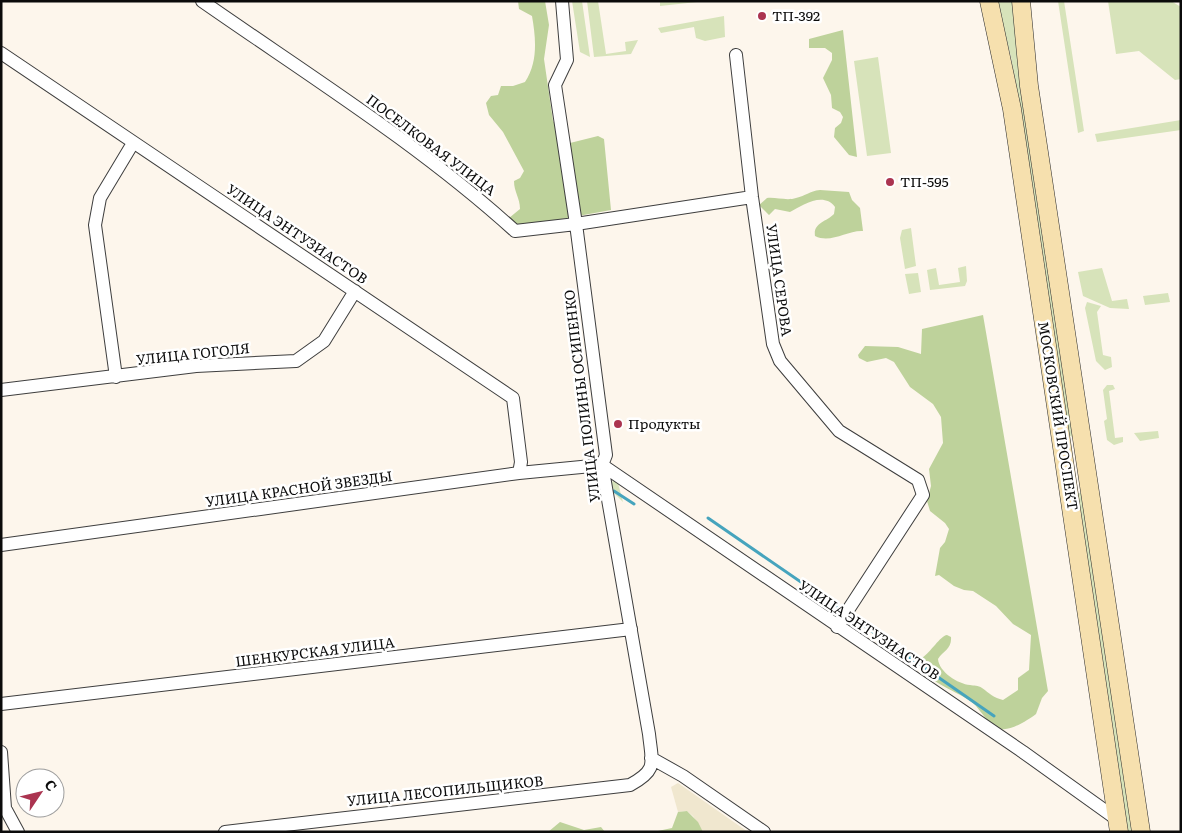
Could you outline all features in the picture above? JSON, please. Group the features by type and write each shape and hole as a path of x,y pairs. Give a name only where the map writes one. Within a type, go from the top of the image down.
{"main road":[{"name":"МОСКОВСКИЙ ПРОСПЕКТ","path":"989,1 1012,109 1118,826"},
{"name":"МОСКОВСКИЙ ПРОСПЕКТ","path":"1021,1 1029,86 1086,455 1141,832"},
{"path":"1064,459 1086,455"}],"street":[{"name":"ПОСЕЛКОВАЯ УЛИЦА","path":"202,1 418,151 469,189 515,231 576,224 752,197"},
{"name":"УЛИЦА ПОЛИНЫ ОСИПЕНКО","path":"562,1 567,60 555,85 576,224 606,455 602,465 652,758"},
{"name":"УЛИЦА ЭНТУЗИАСТОВ","path":"1,53 513,398 521,462 519,473"},
{"name":"УЛИЦА СЕРОВА","path":"736,55 752,197 773,344 780,361 839,431 918,480 923,495 837,627"},
{"path":"116,377 95,225 100,198 133,143"},
{"name":"УЛИЦА ГОГОЛЯ","path":"1,390 196,366 296,361 324,341 355,291"},
{"name":"УЛИЦА ЭНТУЗИАСТОВ","path":"602,465 1023,752 1118,826"},
{"name":"УЛИЦА КРАСНОЙ ЗВЕЗДЫ","path":"1,545 519,473 602,465"},
{"name":"ШЕНКУРСКАЯ УЛИЦА","path":"1,704 631,629"},
{"path":"1,752 3,808 18,832"},
{"path":"652,758 764,832"},
{"name":"УЛИЦА ЛЕСОПИЛЬЩИКОВ","path":"225,832 630,785 647,776 651,768 652,758"}],"shaded area":[{"path":"678,783 748,832 703,832 693,816 687,811 678,812 671,787"}],"green space":[{"path":"518,1 545,1 549,25 544,59 553,121 570,143 598,136 604,139 611,210 518,227 509,218 520,209 514,181 520,178 524,171 503,132 489,115 486,103 491,96 498,95 501,86 513,86 525,82 532,66 535,42 532,16 519,9"},
{"path":"572,1 582,1 590,57 580,52"},
{"path":"587,1 598,1 606,54 626,51 625,42 638,40 631,54 594,57"},
{"path":"660,1 696,1 697,2 660,6"},
{"path":"996,1 1016,1 1074,435 1072,437 1067,434 1011,57"},
{"path":"1058,1 1064,1 1084,131 1078,133"},
{"path":"1108,1 1171,1 1181,7 1181,79 1175,80 1139,51 1116,54"},
{"path":"724,16 725,37 705,41 696,38 694,27 661,33 658,28"},
{"path":"843,30 857,157 849,155 834,137 835,128 841,123 843,117 840,112 832,108 831,95 823,78 832,60 832,53 825,48 809,48 809,39"},
{"path":"878,57 891,153 867,156 854,61"},
{"path":"1181,120 1181,130 1097,142 1095,134"},
{"path":"820,190 849,192 852,200 860,208 863,231 851,232 833,238 815,236 818,225 834,214 835,207 825,200 812,201 790,212 775,209 769,215 759,205 767,198 793,199"},
{"path":"911,228 916,266 905,269 900,238 902,230"},
{"path":"966,266 967,281 965,286 930,290 927,270 936,268 939,285 960,282 958,268"},
{"path":"1102,268 1112,301 1127,299 1129,309 1110,308 1083,296 1078,272"},
{"path":"918,273 921,292 909,294 905,274"},
{"path":"1168,293 1170,302 1145,305 1143,296"},
{"path":"1087,302 1101,306 1097,312 1103,355 1111,357 1112,367 1105,370 1096,361 1085,308"},
{"path":"983,315 1048,691 1042,698 1036,714 1019,724 1005,729 993,726 973,703 941,685 924,672 921,663 922,658 944,636 951,637 949,647 938,659 945,673 965,684 979,686 994,697 1003,700 1018,690 1018,678 1029,670 1031,635 1013,624 996,606 973,591 954,586 939,575 935,576 940,548 945,542 949,529 945,523 930,511 927,501 931,486 929,469 943,443 941,417 933,404 910,387 894,362 886,358 867,362 859,358 858,355 865,346 898,347 921,354 922,329"},
{"path":"1107,385 1113,385 1115,389 1109,391 1115,438 1123,437 1123,442 1114,445 1107,440 1104,421 1107,419 1103,390"},
{"path":"1158,431 1159,438 1140,441 1134,433"},
{"path":"613,480 618,483 623,502 610,489"},
{"path":"1084,492 1135,832 1127,832 1076,494"},
{"path":"687,811 698,822 703,832 653,832 672,828 678,812"},
{"path":"560,822 584,830 601,827 605,832 548,832"}],"waterway":[{"path":"614,491 634,504"},
{"path":"708,518 843,611"},
{"path":"853,618 994,716"}],"place":[{"name":"ТП-392","path":"762,16"},
{"name":"ТП-595","path":"890,182"},
{"name":"Продукты","path":"618,424"}]}
